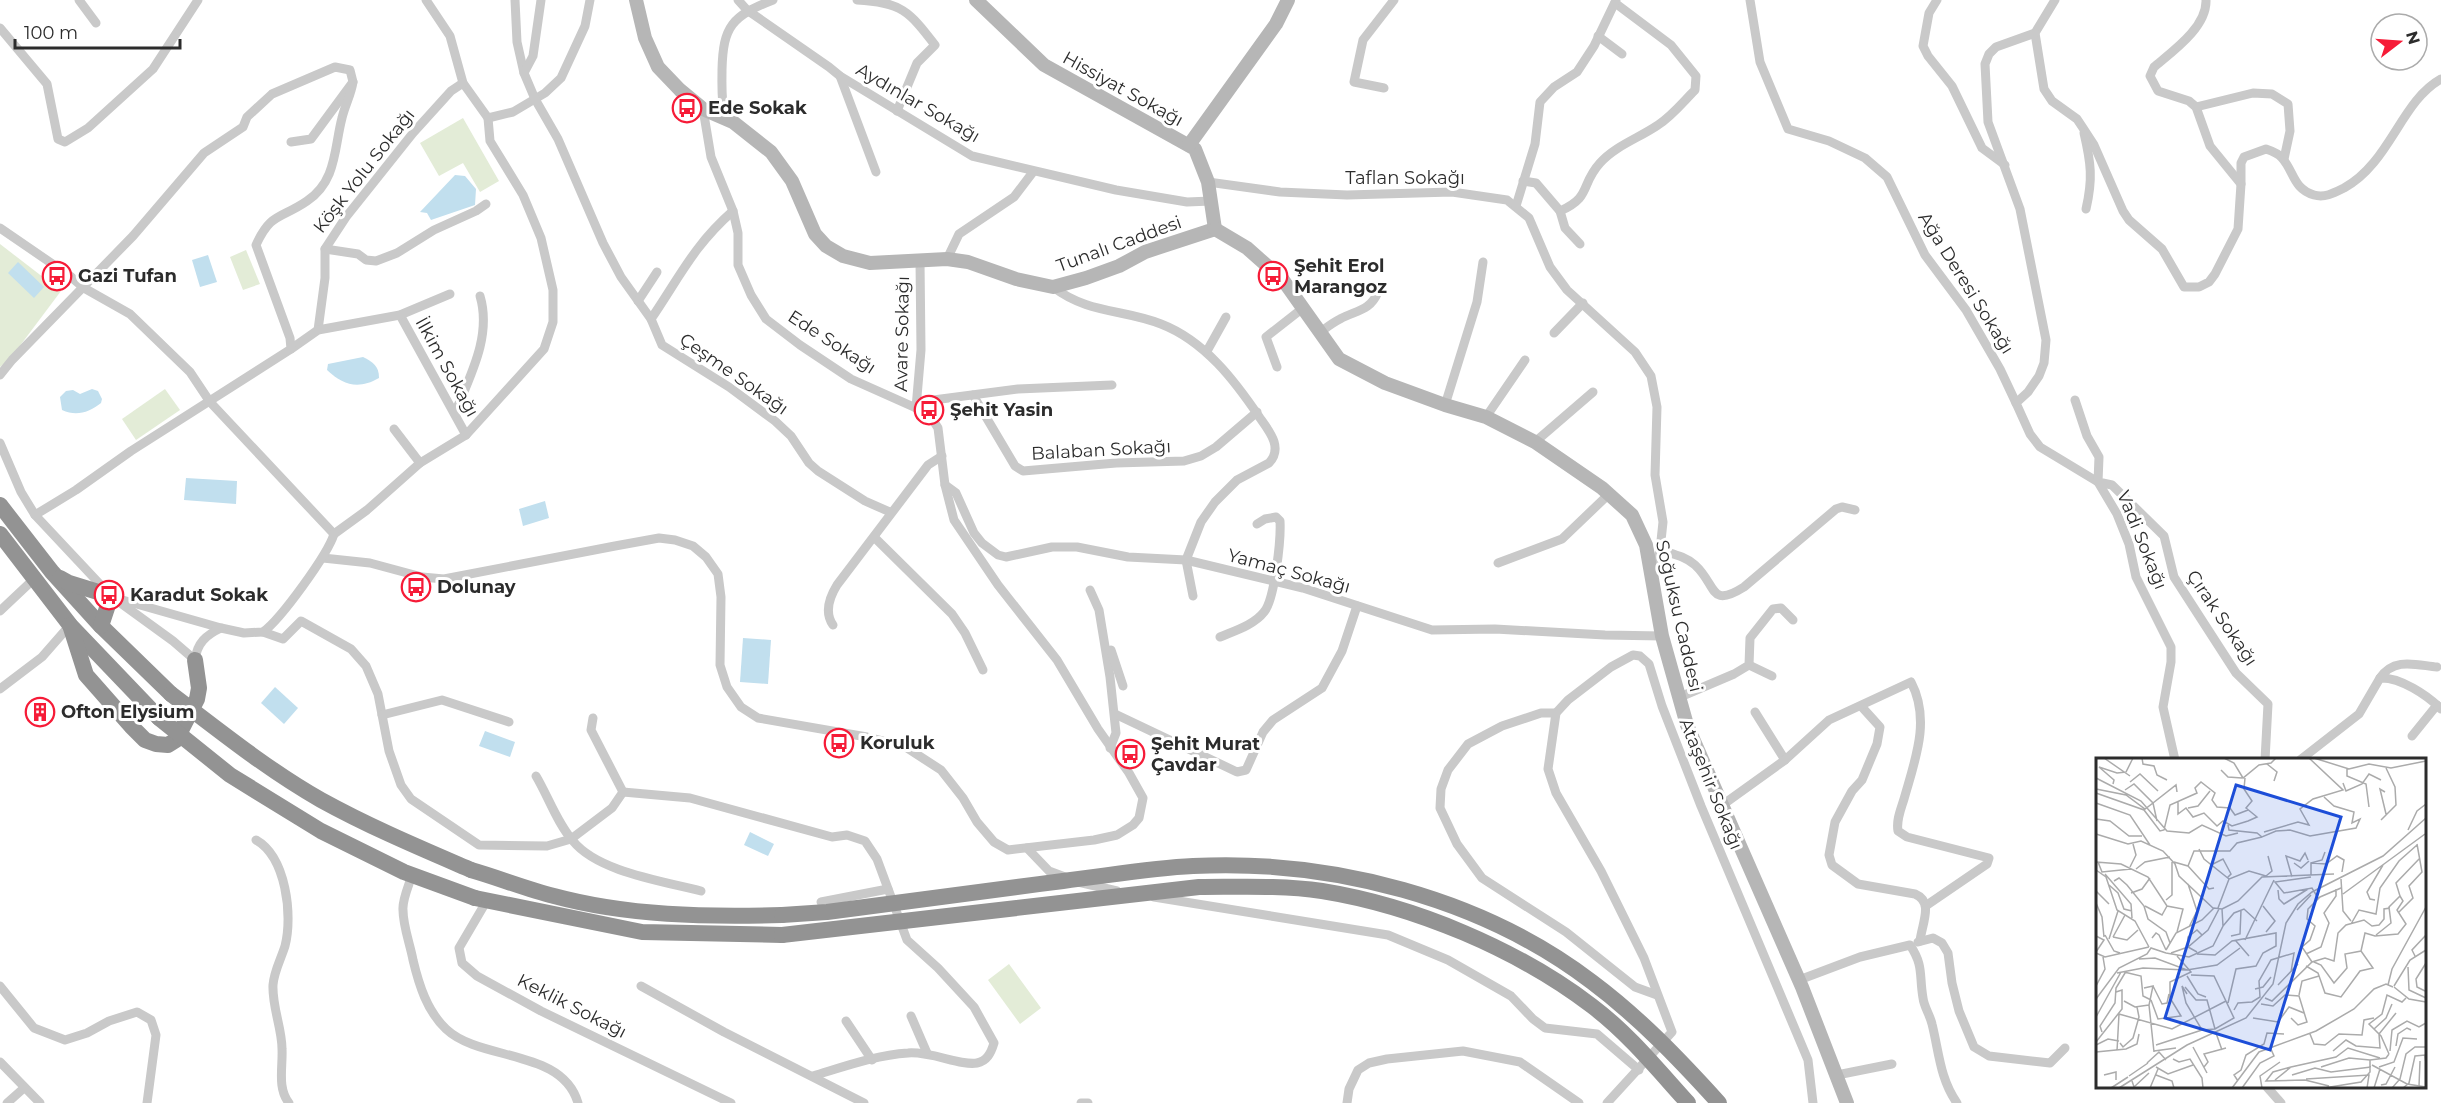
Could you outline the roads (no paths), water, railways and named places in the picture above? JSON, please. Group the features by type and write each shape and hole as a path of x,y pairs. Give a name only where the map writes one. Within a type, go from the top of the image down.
{"highway":[{"path":"0,505 52,572 101,626 171,694 246,751 321,800 399,839 471,870 555,896 634,911 716,917 827,912 1193,866 1270,867 1345,877 1382,885 1444,904 1515,934 1554,956 1592,981 1631,1014 1719,1103"},
{"path":"0,534 70,625 159,718 230,775 321,831 412,875 480,900 642,932 782,935 1199,888 1261,886 1321,891 1372,902 1447,926 1535,969 1593,1006 1634,1044 1689,1103"},
{"path":"52,572 69,583 111,596 101,626"},
{"path":"70,625 86,675 145,740 156,744 168,745 176,740 197,699 199,688 195,660"}],"main road":[{"name":"Tunalı Caddesi","path":"636,0 645,38 658,67 680,90 703,109 725,117 760,142 792,181 811,227 826,246 843,256 870,263 947,259 968,262 1016,279 1053,286 1086,278 1119,266 1145,252 1215,229"},
{"name":"Hissiyat Sokağı","path":"976,0 1044,66 1195,149 1208,182 1215,229"},
{"path":"1189,145 1276,24 1288,0"},
{"name":"Soğuksu Caddesi","path":"1215,229 1247,248 1283,280 1339,359 1385,382 1445,405 1486,417 1535,442 1609,494 1632,515 1646,545 1653,573 1662,636 1687,725 1799,980 1847,1103"}],"street":[{"path":"79,0 96,23"},
{"path":"0,28 47,84 58,139 65,142 88,128 153,69 198,0"},
{"path":"263,632 277,618 322,558 334,534 367,510 420,463 466,435 544,349 553,322 553,290 541,238 523,195 490,141 488,118 463,83 450,36 426,0"},
{"name":"Çeşme Sokağı","path":"515,0 517,42 524,73 535,99 558,139 603,243 621,277 651,319 662,345 729,387 775,421 791,435 809,463 818,471 865,501 890,513"},
{"path":"524,73 533,56 541,0"},
{"path":"488,118 513,112 552,88 567,70 585,26 590,0"},
{"name":"Aydınlar Sokağı","path":"738,0 747,10 840,76 972,156 1116,190 1186,202 1211,201"},
{"path":"725,117 721,103 722,45 728,30 747,10 772,0"},
{"path":"857,0 877,0 901,8 914,18 935,45 917,63 897,111"},
{"path":"1384,88 1354,82 1363,40 1394,0"},
{"name":"Ağa Deresi Sokağı","path":"1750,0 1760,62 1788,129 1829,141 1865,158 1887,177 1925,255 1966,310 2016,402"},
{"path":"1937,0 1929,13 1923,46 1928,56 1952,86 1982,148 2005,165"},
{"path":"2016,402 2028,392 2039,376 2044,363 2046,340 2020,209 1988,122 1985,64 1989,54 1996,47 2035,33 2055,0"},
{"path":"2206,0 2204,15 2195,28 2154,68 2150,76 2158,91 2189,101 2196,107 2210,146 2241,184"},
{"path":"1560,211 1578,202 1599,164 1614,152 1660,124 1695,90 1696,75 1671,45 1616,2 1576,72 1554,87 1540,102 1535,144 1516,206 1529,218 1550,267 1567,290 1635,352 1651,376 1657,407 1655,475 1663,522 1660,550 1653,573"},
{"path":"2035,33 2043,89 2052,100 2077,119 2094,145 2122,211 2128,220 2162,249 2184,287 2199,287 2209,282 2238,229 2241,164 2244,157 2257,150 2266,149 2284,159 2296,185 2312,195 2331,195 2355,182 2376,162 2409,112 2431,84 2441,79"},
{"path":"1598,36 1622,54"},
{"path":"0,375 133,236 204,153 243,127 247,117 272,94 335,67 350,70 353,82 342,118 332,170 320,188 307,201 265,225 256,245 290,338 291,349"},
{"path":"840,76 876,172"},
{"path":"291,142 311,139 353,82"},
{"name":"Köşk Yolu Sokağı","path":"318,330 325,278 325,249 346,217 413,133 451,91 463,83"},
{"path":"2196,107 2253,93 2272,94 2288,104 2290,131 2284,159"},
{"name":"Ede Sokağı","path":"322,558 370,563 422,577 444,579 659,538 675,540 693,546 706,557 718,574 721,597 720,665 727,687 741,707 758,718 867,737 904,746 942,770 977,822 994,842 1008,850 1094,840 1117,835 1140,818 1143,798 1129,773 1110,748 1057,660 998,585 954,520 945,484 938,428 931,417 917,405 851,379 800,345 766,319 751,295 738,265 738,233 733,211 711,157 703,109"},
{"path":"2083,128 2092,168 2086,209"},
{"path":"947,259 959,234 1014,197 1033,172"},
{"path":"1523,181 1536,183 1560,211 1565,228 1580,244"},
{"name":"Taflan Sokağı","path":"1208,182 1280,192 1347,195 1452,192 1507,200 1516,206"},
{"path":"325,249 358,254 366,260 376,261 397,253 434,230 486,204"},
{"path":"651,319 690,257 710,231 733,211"},
{"path":"0,228 84,288 130,314 189,372 210,402 334,534"},
{"name":"Avare Sokağı","path":"917,405 921,350 920,261"},
{"path":"1445,405 1477,302 1483,262"},
{"path":"638,302 657,272"},
{"path":"1053,286 1082,305 1162,324 1207,351 1257,412 1274,441 1273,459 1237,480 1215,502 1201,522 1186,560 1193,596"},
{"path":"1319,333 1341,319 1365,310 1374,302 1378,292"},
{"name":"İlkim Sokağı","path":"35,515 318,330 400,315 450,294"},
{"path":"454,413 475,363 484,328 485,312 480,296"},
{"path":"1554,333 1583,303"},
{"path":"1277,367 1266,337 1302,308"},
{"name":"İlkim Sokağı","path":"400,315 466,435"},
{"path":"1207,351 1226,317"},
{"path":"1486,417 1525,360"},
{"path":"917,405 1018,389 1112,385"},
{"path":"1535,442 1593,392"},
{"name":"Balaban Sokağı","path":"973,396 1015,466 1023,471 1116,462 1184,461 1201,456 1216,447 1257,412"},
{"path":"2075,400 2087,436 2099,457 2098,482"},
{"name":"Vadi Sokağı","path":"2016,402 2030,434 2040,447 2098,482 2117,514 2128,544 2136,577 2171,647 2171,662 2163,707 2175,758"},
{"path":"394,429 420,463"},
{"path":"0,443 21,492 35,515 111,596 195,660"},
{"path":"833,625 828,612 833,591 928,465 942,456"},
{"name":"Çırak Sokağı","path":"2098,482 2112,485 2164,536 2174,577 2236,673 2268,704 2265,758"},
{"name":"Yamaç Sokağı","path":"945,484 956,493 974,533 982,543 999,555 1014,556 1052,547 1077,547 1128,556 1186,560 1303,588 1432,630 1495,629 1605,636 1662,636"},
{"path":"1498,563 1562,539 1609,494"},
{"path":"1660,550 1683,557 1694,564 1715,594 1721,597 1730,595 1744,586 1836,509 1842,507 1855,510"},
{"path":"1220,638 1246,626 1265,612 1273,588 1280,546 1280,520 1276,517 1265,519 1257,524"},
{"path":"874,537 952,614 965,633 983,670"},
{"path":"0,611 34,578"},
{"path":"1090,590 1099,610 1104,634 1115,714 1116,733 1110,748"},
{"path":"111,596 221,628 244,633 263,632 283,639 301,621 351,649 366,666 378,694 389,751 401,785 411,800 450,828 479,845 547,846 571,839 612,808 622,792"},
{"path":"1115,714 1237,772 1246,770 1263,732 1273,720 1322,688 1342,651 1357,606"},
{"path":"1749,664 1750,638 1773,609 1781,608 1793,620"},
{"path":"1,684 42,657 70,625"},
{"path":"195,660 196,649 202,641 208,634 221,628"},
{"path":"1104,634 1123,686"},
{"name":"Ataşehir Sokağı","path":"1556,713 1568,700 1626,657 1640,656 1649,664 1662,706 1701,806 1808,1060 1813,1103"},
{"path":"2301,758 2359,714 2380,678 2388,669 2397,663 2437,667"},
{"path":"1749,664 1772,676"},
{"path":"1680,697 1734,674 1749,664"},
{"path":"2380,678 2388,678 2404,684 2439,707 2412,736"},
{"path":"1721,806 1785,760 1829,720 1911,682 1918,696 1921,711 1919,747 1899,815 1898,831 1907,837 1989,858 1987,864 1927,905"},
{"path":"382,716 442,700 510,722"},
{"path":"1861,706 1880,728 1877,744 1862,780 1852,791 1835,822 1829,855 1832,865 1858,884 1916,894 1924,898 1927,905 1920,941"},
{"path":"1755,712 1785,760"},
{"path":"1607,1103 1672,1032 1644,958 1601,871 1556,793 1548,769 1556,713 1541,713 1502,726 1468,744 1448,770 1440,789 1440,808 1457,844 1482,878 1566,932 1635,987 1657,995"},
{"path":"593,718 591,730 622,792"},
{"path":"536,776 571,839 583,852 605,864 701,891"},
{"path":"622,792 690,798 832,837 847,835 865,842 877,858 907,940 938,968 974,1007 993,1043 990,1055 980,1062 969,1064 927,1053 908,1053 813,1076"},
{"path":"256,840 263,844 274,858 283,880 288,908 285,945 274,975 273,988 282,1040 282,1084 289,1103"},
{"path":"1028,848 1049,871 1087,886 1388,935 1448,960 1511,996 1545,1028 1597,1034 1639,1070"},
{"path":"412,875 402,909 424,998 435,1017 447,1031 464,1041 538,1065 556,1075 570,1085 578,1103"},
{"path":"821,902 888,889"},
{"name":"Keklik Sokağı","path":"480,900 459,948 462,963 477,976 541,1011 731,1103"},
{"path":"1799,980 1860,957 1933,938 1942,943 1948,953 1959,1011 1974,1047 1989,1056 2050,1063 2065,1048"},
{"path":"1910,945 1919,958 1922,968 1922,996 1931,1021 1947,1088 1957,1103"},
{"path":"0,986 34,1028 65,1040 137,1012 151,1020 156,1035 147,1103"},
{"path":"641,986 864,1103"},
{"path":"911,1016 927,1053"},
{"path":"846,1022 872,1060"},
{"path":"1347,1103 1348,1089 1358,1070 1369,1063 1463,1051 1520,1062 1579,1103"},
{"path":"0,1062 40,1103"},
{"path":"1837,1075 1892,1064"},
{"path":"8,1103 24,1088"},
{"path":"2268,1088 2281,1103"},
{"path":"1081,1103 1088,1103"}],"water":[{"path":"455,175 465,176 476,189 475,205 431,220 427,213 420,212"},
{"path":"208,255 217,282 200,287 192,260"},
{"path":"18,262 44,287 34,298 8,273"},
{"path":"363,357 375,365 379,378 364,384 351,384 327,370 328,364"},
{"path":"92,389 98,391 102,399 101,403 78,413 62,410 60,397 66,391 73,390 80,394"},
{"path":"186,478 237,481 236,504 184,500"},
{"path":"545,501 549,518 523,526 519,509"},
{"path":"743,638 771,640 768,684 740,682"},
{"path":"275,687 298,708 284,724 261,703"},
{"path":"485,731 515,742 510,757 479,746"},
{"path":"750,832 774,844 768,856 744,845"}],"place":[{"name":"Ede Sokak","path":"687,108"},
{"name":"Gazi Tufan","path":"57,276"},
{"name":"Şehit Erol Marangoz","path":"1273,276"},
{"name":"Şehit Yasin","path":"929,410"},
{"name":"Dolunay","path":"416,587"},
{"name":"Karadut Sokak","path":"109,595"},
{"name":"Ofton Elysium","path":"40,712"},
{"name":"Koruluk","path":"839,743"},
{"name":"Şehit Murat Çavdar","path":"1130,754"}]}
